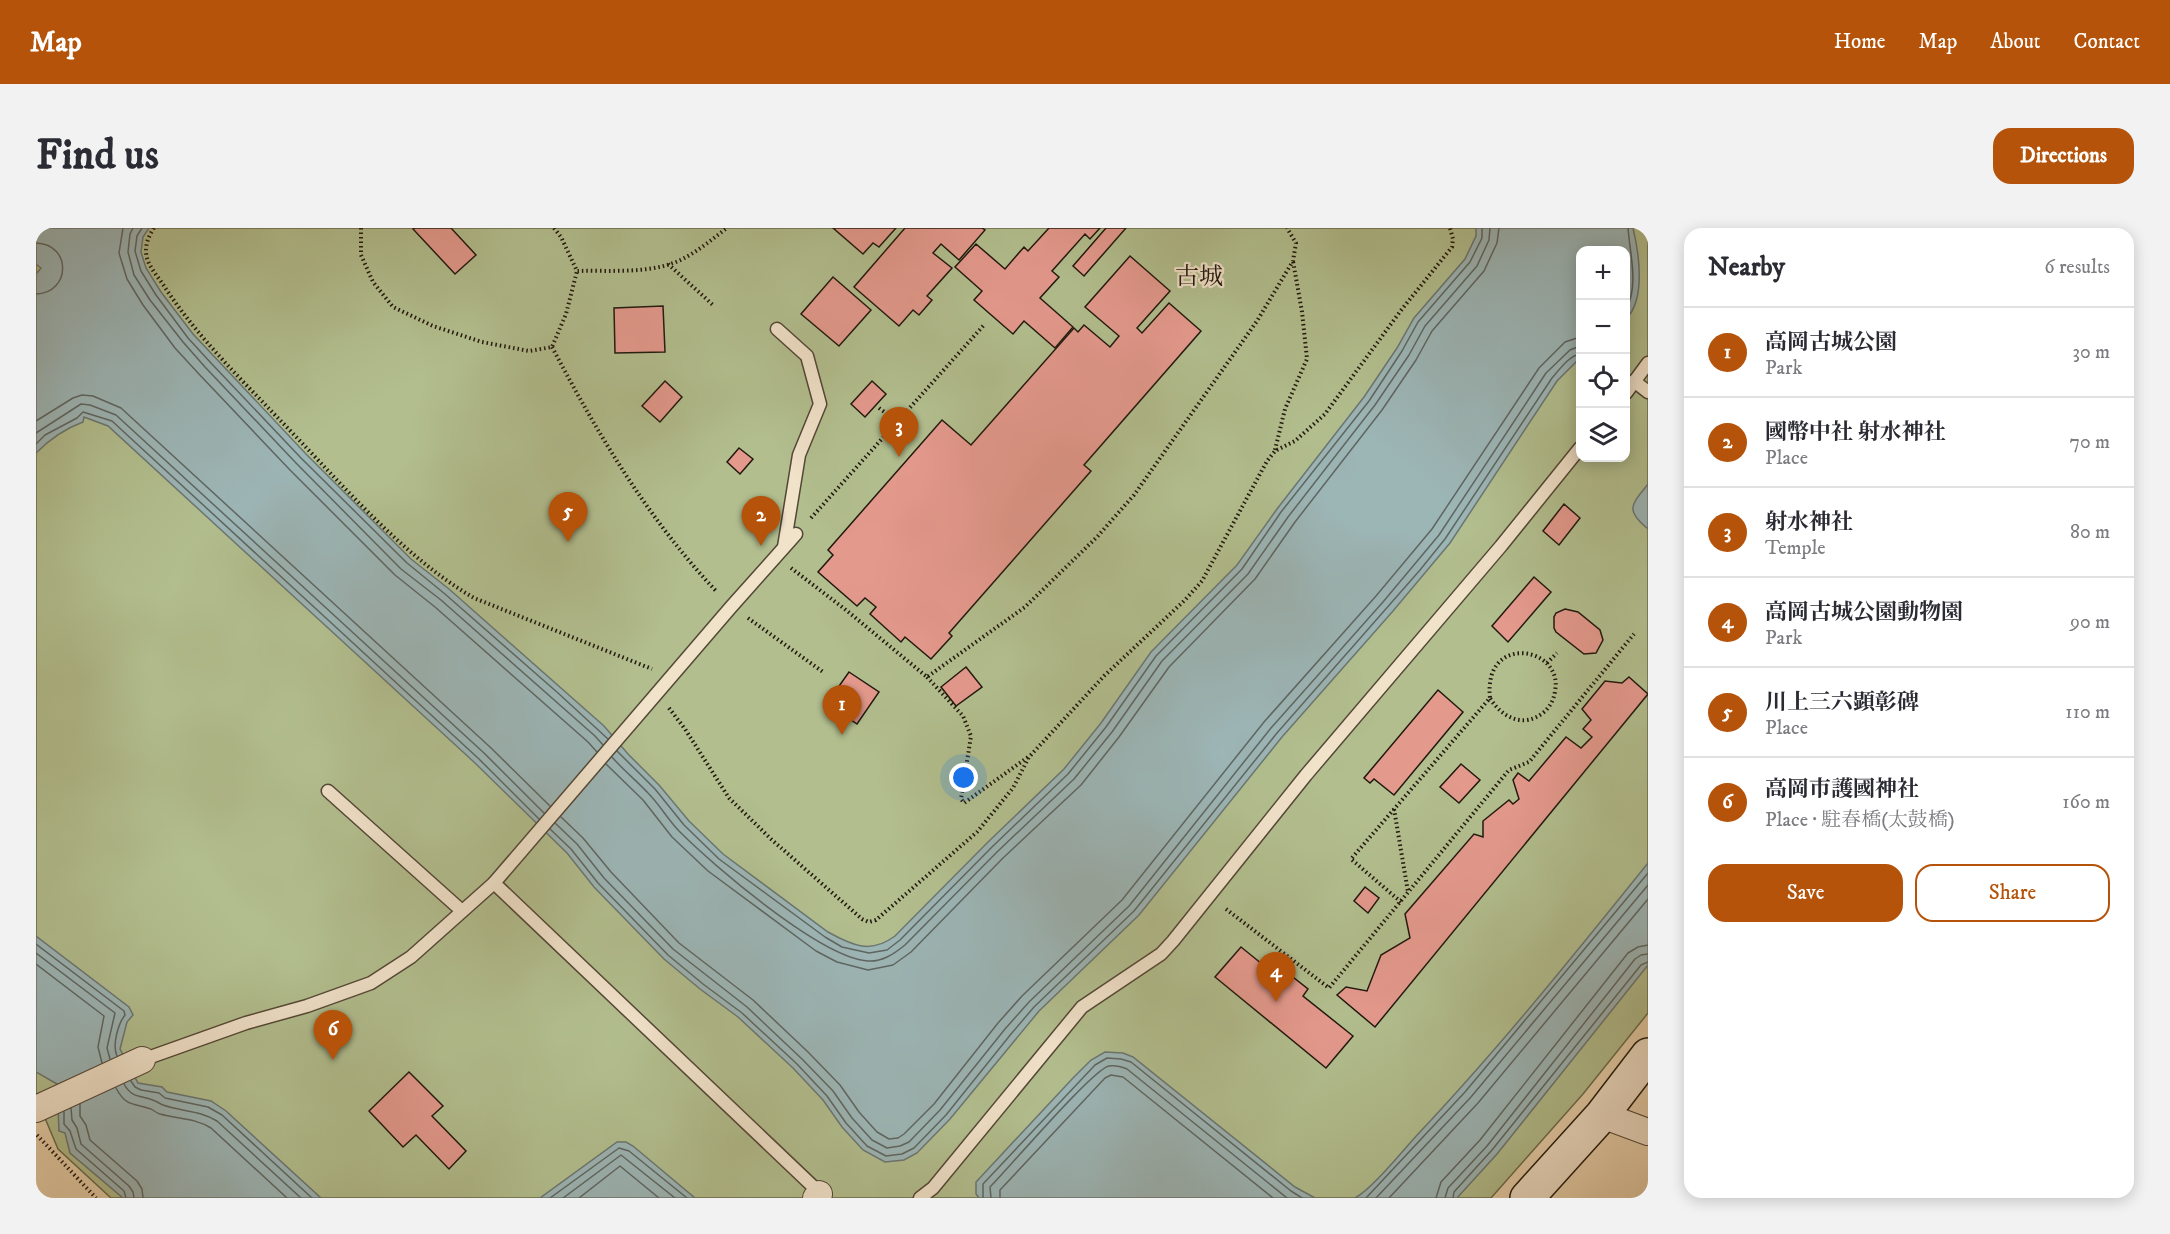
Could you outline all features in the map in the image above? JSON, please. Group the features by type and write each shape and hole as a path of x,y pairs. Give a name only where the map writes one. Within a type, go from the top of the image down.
{"main road":[{"path":"1527,1198 1602,1115 1648,1055"}],"street":[{"path":"43,1105 142,1060"},
{"path":"1602,1115 1648,1132"}],"lane":[{"path":"777,329 807,357 820,404 799,455 780,553"},
{"path":"1630,387 1648,363"},
{"path":"1634,381 1648,392"},
{"path":"920,1198 933,1188 1082,1007 1161,954 1173,941 1306,775 1576,454"},
{"path":"142,1060 246,1023 307,1006 371,983 411,957 494,883 796,534"},
{"path":"328,791 462,910"},
{"path":"494,883 821,1197"}],"path":[{"path":"154,228 147,242 147,259 182,313 206,343 369,512 447,582 474,598 671,677"},
{"path":"362,228 362,255 373,282 393,307 433,326 482,342 529,351 552,347"},
{"path":"552,347 566,314 577,271 561,237 554,228"},
{"path":"577,271 633,271 668,264 702,247 727,228"},
{"path":"1275,451 1285,409 1307,359 1293,261 1296,243 1287,228"},
{"path":"780,553 927,677 963,716 971,736 961,799 964,803 1029,757 1104,676 1203,581 1267,461 1275,451 1294,441 1325,414 1402,309 1452,247 1453,239 1450,228"},
{"path":"927,677 1025,607 1097,537 1134,495 1257,321 1293,261"},
{"path":"668,264 712,305"},
{"path":"796,534 984,325"},
{"path":"552,347 612,456 654,517 704,578 731,607 823,672"},
{"path":"879,408 898,422"},
{"path":"1225,909 1329,988 1509,770 1529,762 1634,634"},
{"path":"1519,653 1534,655 1547,663 1554,675 1556,688 1553,701 1545,711 1533,718 1520,720 1507,717 1497,709 1490,698 1488,682 1494,668 1504,657 1519,653"},
{"path":"1547,663 1557,653"},
{"path":"658,693 685,729 729,798 771,839 862,919 869,922 883,915 977,832 1013,788 1029,757"},
{"path":"1401,902 1352,859 1490,698"},
{"path":"1394,808 1408,892"},
{"path":"307,1006 344,1044"},
{"path":"36,1135 96,1198"}],"green space":[{"path":"36,228 1648,228 1648,1013 1583,1094 1491,1198 111,1198 58,1149 36,1101"}],"water":[{"path":"36,228 149,228 143,237 141,252 146,268 161,292 193,334 306,454 411,559 449,589 604,726 689,821 723,854 828,932 862,946 878,945 895,936 1064,769 1101,723 1151,652 1237,565 1277,509 1364,397 1414,318 1465,259 1476,236 1476,228 1633,228 1639,263 1639,288 1630,313 1630,246 1576,246 1576,362 1557,381 1450,543 1282,737 1139,915 1039,1011 950,1119 917,1153 904,1160 885,1162 863,1150 842,1127 823,1100 793,1068 738,1017 664,959 594,887 567,853 475,763 108,426 84,417 83,422 58,435 36,453 36,274 41,268 36,264"},
{"path":"1648,484 1648,529 1636,517 1633,507 1634,502"},
{"path":"1648,863 1648,965 1497,1154 1457,1198 1355,1198 1379,1177 1508,1034"},
{"path":"36,936 129,1007 133,1015 127,1022 120,1049 138,1083 162,1087 167,1092 211,1101 226,1111 321,1198 123,1198 70,1153 65,1133 59,1131 57,1084 36,1072"},
{"path":"1105,1052 1123,1053 1133,1057 1295,1187 1315,1198 979,1198 976,1194 976,1182 1073,1078 1091,1060"},
{"path":"617,1142 626,1142 633,1146 695,1198 540,1198"}],"building":[{"path":"451,228 476,255 455,274 413,229"},
{"path":"833,228 896,228 879,247 873,243 863,254"},
{"path":"905,228 982,228 985,230 959,260 941,244 933,253 952,268 927,296 932,300 919,315 913,310 899,326 854,287"},
{"path":"1049,228 1100,228 1090,239 1085,234 1052,271 1059,277 1040,298 1073,327 1055,348 1024,321 1013,334 974,300 982,291 955,267 976,244 1005,269 1024,247 1028,251"},
{"path":"1106,228 1126,228 1084,276 1073,266"},
{"path":"1130,256 1170,291 1137,328 1142,333 1169,303 1201,331 1084,465 1091,471 949,633 952,636 931,659 905,637 901,642 870,614 876,607 865,598 857,606 818,572 833,555 828,550 942,420 971,445 1074,328 1078,332 1084,325 1110,347 1119,336 1085,307"},
{"path":"833,277 871,310 839,346 801,314"},
{"path":"663,306 665,352 615,353 614,308"},
{"path":"665,381 682,397 660,422 642,406"},
{"path":"872,381 886,394 865,417 851,404"},
{"path":"739,448 753,459 740,474 727,462"},
{"path":"1564,504 1580,518 1559,545 1543,531"},
{"path":"1534,577 1551,592 1508,642 1492,626"},
{"path":"1565,609 1578,612 1600,630 1603,640 1596,653 1584,654 1556,632 1554,617 1556,613"},
{"path":"966,667 982,687 956,706 941,687"},
{"path":"849,672 879,692 857,724 827,703"},
{"path":"1629,677 1648,694 1375,1027 1337,995 1346,987 1367,991 1381,955 1410,938 1405,914 1474,834 1483,837 1483,821 1509,800 1513,804 1519,799 1513,780 1518,773 1529,781 1566,737 1581,748 1592,737 1583,729 1591,720 1582,709 1605,681 1622,683"},
{"path":"1438,690 1463,712 1394,795 1374,779 1370,783 1364,778"},
{"path":"1461,764 1480,780 1459,803 1440,787"},
{"path":"1365,887 1379,898 1368,913 1354,901"},
{"path":"1241,947 1283,981 1289,974 1308,989 1303,996 1353,1036 1326,1068 1215,977"},
{"path":"409,1072 443,1106 432,1116 466,1151 449,1169 416,1135 403,1147 369,1111"}],"place":[{"name":"射水神社","path":"899,457"},
{"name":"川上三六顕彰碑","path":"568,542"},
{"name":"國幣中社 射水神社","path":"761,546"},
{"name":"高岡古城公園","path":"842,735"},
{"name":"高岡古城公園動物園","path":"1276,1002"},
{"name":"高岡市護國神社","path":"333,1060"}],"district":[{"name":"古城","path":"1199,277"}]}
